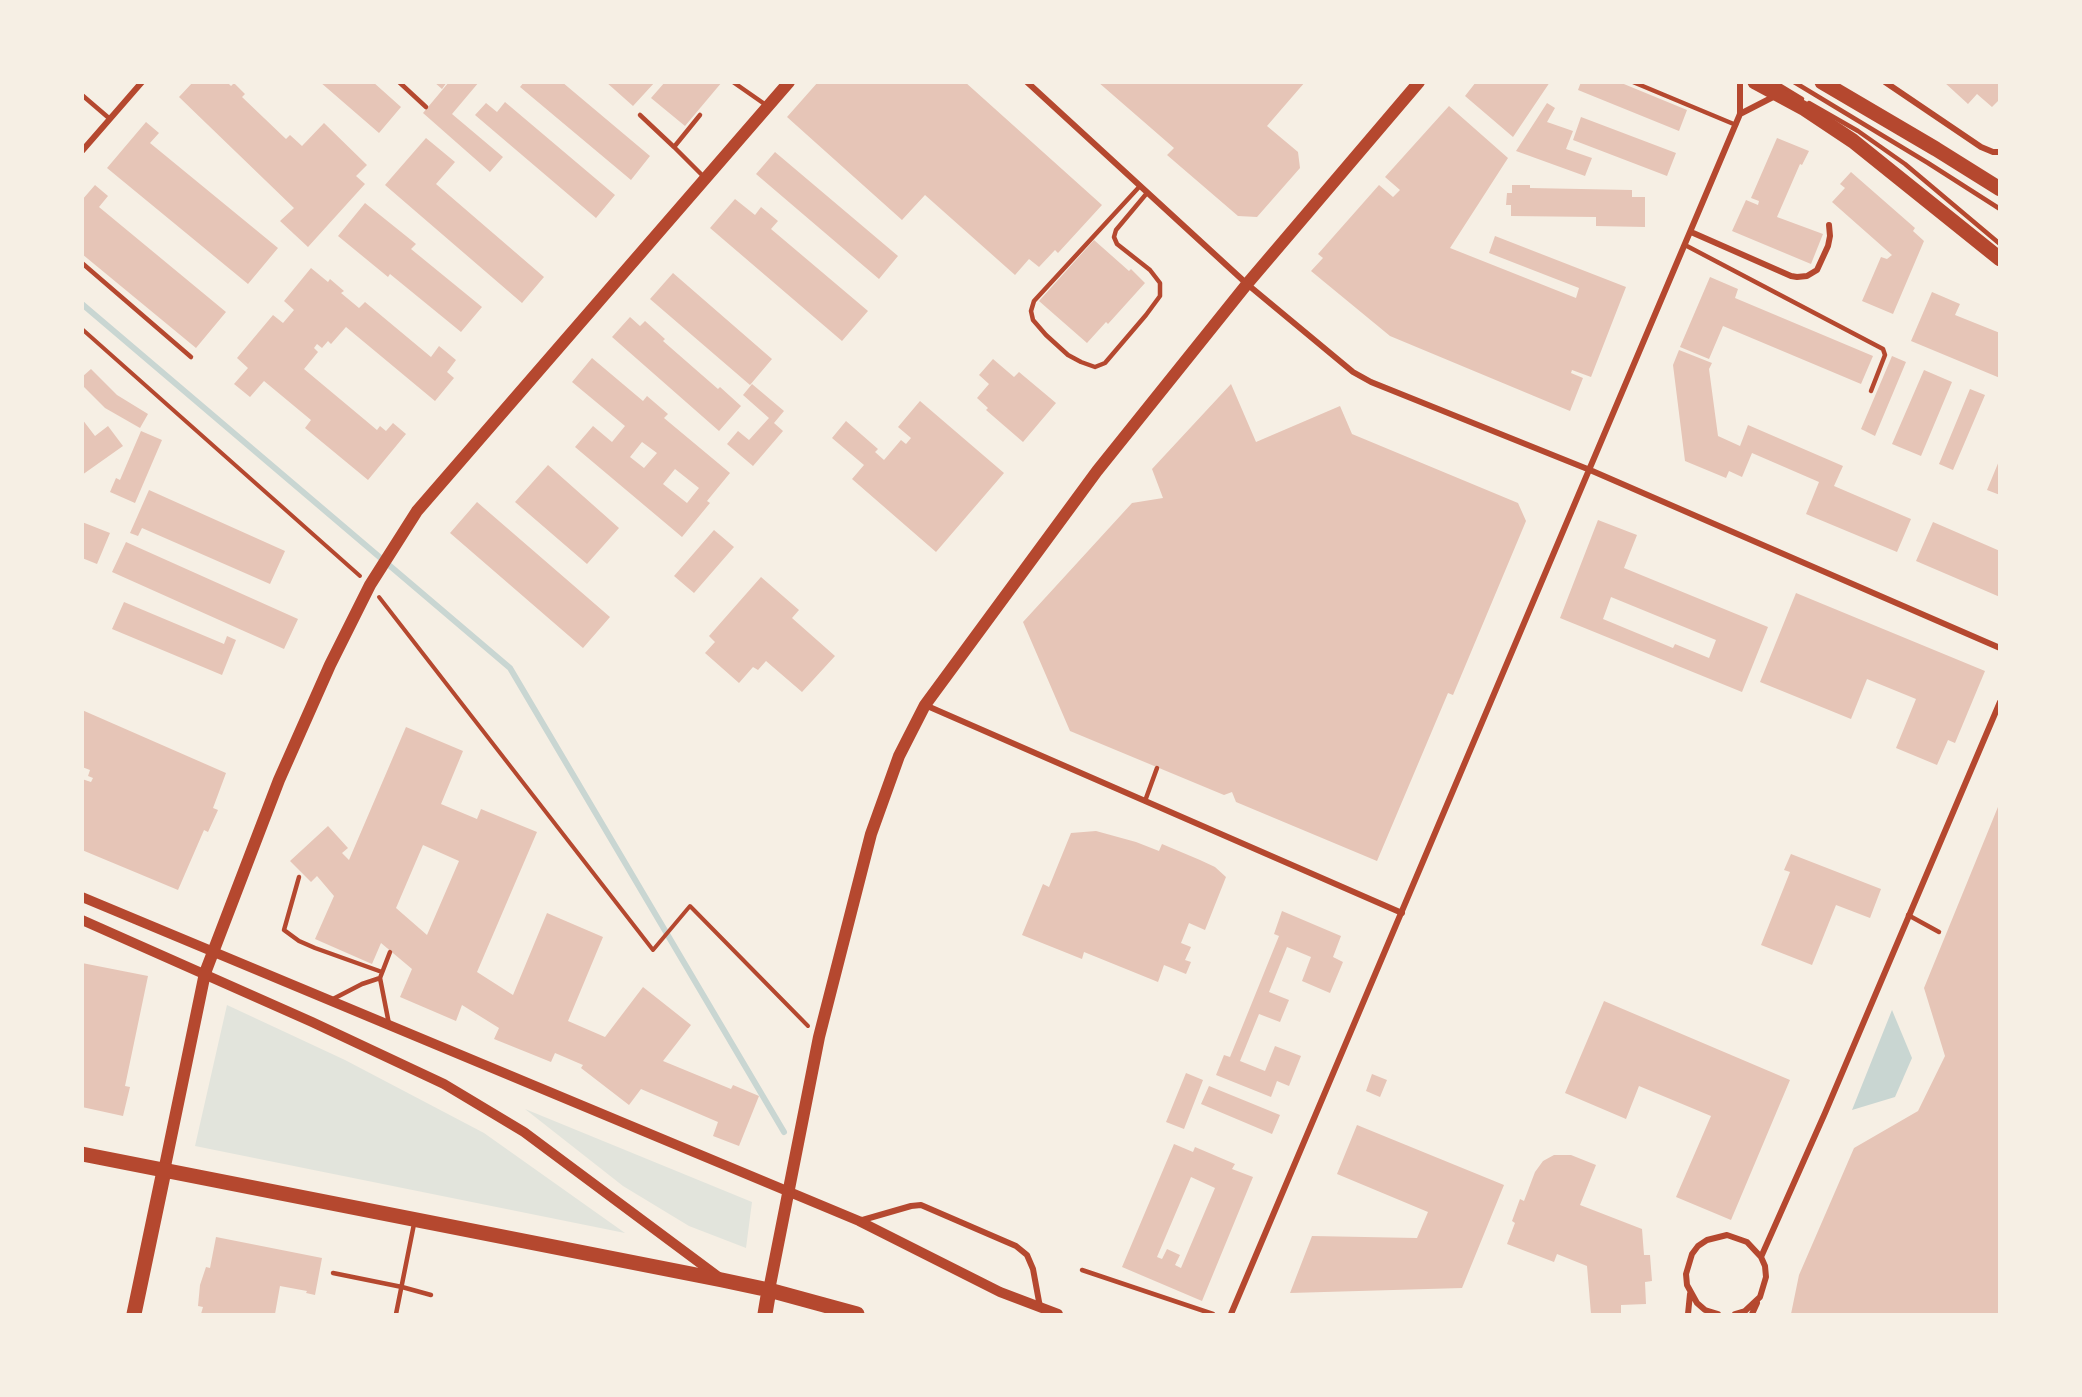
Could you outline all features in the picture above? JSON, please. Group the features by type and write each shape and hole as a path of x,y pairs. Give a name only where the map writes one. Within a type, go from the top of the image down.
{"main road":[{"path":"134,1314 205,973 279,780 330,665 373,580 417,511 789,82"},
{"path":"765,1314 819,1037 871,834 899,756 925,705 1097,471 1247,284 1419,82"},
{"path":"1755,82 1776,89 1853,141 2000,259"},
{"path":"1822,82 2000,189"},
{"path":"82,1154 722,1280 770,1290 857,1314"}],"street":[{"path":"82,151 142,82"},
{"path":"1027,82 1247,284 1353,372 1371,382 1590,470 2000,648"},
{"path":"1231,1314 1736,125 1740,114 1740,82"},
{"path":"1885,82 1981,147 2000,152"},
{"path":"1740,114 1776,89"},
{"path":"1691,232 1797,277 1807,276 1817,270 1828,246 1829,225"},
{"path":"1761,1257 1825,1113 2000,702"},
{"path":"925,705 1402,914"},
{"path":"82,897 859,1221 1000,1292 1058,1314"},
{"path":"82,920 205,973 454,1090 524,1132 722,1280"},
{"path":"859,1221 921,1205 1016,1246 1027,1255 1033,1269 1041,1308"},
{"path":"1688,1314 1690,1294 1686,1274 1687,1264 1692,1254 1707,1240 1727,1235 1738,1237 1755,1248 1761,1257 1766,1277 1752,1314"},
{"path":"1690,1294 1705,1310 1718,1314"},
{"path":"1735,1314 1745,1311 1760,1297"}],"lane":[{"path":"399,82 426,107"},
{"path":"734,82 769,106"},
{"path":"1633,82 1736,125"},
{"path":"1794,82 2000,209"},
{"path":"1776,89 1858,131 1905,164 2000,244"},
{"path":"82,95 111,119"},
{"path":"640,115 705,179"},
{"path":"674,147 700,115"},
{"path":"1140,186 1041,293 1030,311 1033,320 1068,355 1095,367 1105,363 1160,296 1160,284 1150,270 1117,244 1114,237 1116,230 1147,193"},
{"path":"1685,245 1883,349 1885,355 1871,391"},
{"path":"82,263 191,357"},
{"path":"1144,801 1157,768"},
{"path":"299,877 284,930 299,941 315,948 382,972"},
{"path":"1908,915 1940,932"},
{"path":"389,1024 380,978 390,952"},
{"path":"332,1000 362,984 380,978"},
{"path":"396,1314 415,1218"},
{"path":"1082,1270 1214,1314"},
{"path":"333,1273 431,1295"}],"path":[{"path":"82,329 373,580 653,950 690,906 819,1037"}],"shaded area":[{"path":"227,1005 345,1060 484,1133 625,1233 195,1146"},
{"path":"1892,1010 1912,1058 1895,1097 1852,1110"},
{"path":"525,1109 752,1202 746,1248 689,1226 623,1186"}],"building":[{"path":"193,82 227,82 231,86 234,83 245,94 242,97 286,139 290,135 302,146 324,123 367,165 356,176 365,184 308,247 280,221 294,208 179,97"},
{"path":"320,82 373,82 401,107 379,133"},
{"path":"434,82 447,82 442,89"},
{"path":"449,82 479,82 452,114 503,157 490,172 423,113"},
{"path":"524,82 562,82 650,156 631,180 520,87"},
{"path":"606,82 655,82 633,106"},
{"path":"665,82 722,82 685,126 651,98"},
{"path":"818,82 965,82 1102,205 1058,253 1055,250 1039,267 1029,259 1015,275 925,195 902,220 787,117"},
{"path":"1098,82 1305,82 1267,126 1298,152 1300,168 1257,217 1238,216 1167,155 1174,148"},
{"path":"1476,82 1550,82 1513,137 1465,96"},
{"path":"1581,82 1619,82 1687,110 1679,131 1578,90"},
{"path":"1944,82 2000,82 2000,99 1992,107 1977,94 1968,104"},
{"path":"505,102 615,195 596,218 475,115 486,103 497,112"},
{"path":"1547,103 1555,108 1547,122 1573,131 1566,149 1592,158 1585,176 1516,151"},
{"path":"1449,106 1508,158 1450,248 1576,298 1579,288 1489,253 1495,236 1626,287 1591,377 1572,370 1571,373 1583,378 1570,411 1390,336 1311,271 1323,258 1318,254 1379,185 1393,197 1400,190 1385,177"},
{"path":"1581,117 1676,153 1667,176 1573,140"},
{"path":"146,122 159,133 150,143 278,248 248,284 107,168"},
{"path":"426,138 455,162 436,184 544,277 522,303 385,185"},
{"path":"1777,138 1809,151 1802,165 1800,164 1777,217 1823,234 1811,264 1732,231 1746,200 1758,205 1759,201 1751,198"},
{"path":"775,152 898,256 879,279 756,174"},
{"path":"1851,172 1915,228 1913,231 1924,241 1893,314 1862,301 1881,257 1887,259 1892,255 1832,202 1845,188 1840,184"},
{"path":"95,185 108,196 99,207 226,312 196,348 82,254 82,200"},
{"path":"1512,185 1530,185 1530,188 1632,190 1632,197 1645,197 1645,227 1596,226 1596,217 1511,216 1511,205 1506,205 1507,193 1512,193"},
{"path":"735,199 755,215 761,207 778,221 771,229 868,311 842,341 710,228"},
{"path":"365,203 416,244 411,249 482,307 461,332 390,274 388,277 338,236"},
{"path":"1094,240 1145,283 1108,324 1106,322 1087,343 1039,301"},
{"path":"311,268 328,282 330,279 344,291 341,293 359,308 365,302 431,357 439,346 456,360 447,372 454,378 435,401 346,327 331,344 328,341 322,348 317,344 314,348 318,352 304,369 377,430 380,426 386,431 393,423 406,434 368,480 305,428 311,420 264,381 250,397 234,384 248,368 237,358 273,315 283,323 294,310 284,301"},
{"path":"673,273 772,359 750,385 650,299"},
{"path":"1710,277 1738,289 1735,298 1873,356 1861,384 1723,326 1709,359 1680,347"},
{"path":"1932,292 1960,304 1955,315 2000,333 2000,378 1911,341"},
{"path":"630,317 640,326 645,321 665,339 663,341 741,406 719,431 612,337"},
{"path":"1679,350 1712,363 1709,369 1718,436 1740,446 1748,425 1843,466 1834,486 1911,519 1897,552 1806,514 1819,482 1752,453 1742,477 1729,471 1726,478 1685,461 1673,365"},
{"path":"1892,356 1906,362 1875,436 1861,429"},
{"path":"592,358 643,401 647,396 668,414 664,418 730,473 707,501 710,503 682,537 575,447 593,426 612,442 625,426 572,382","holes":["642,442 657,453 644,468 630,457","675,469 699,488 687,503 663,484"]},
{"path":"993,359 1014,377 1019,372 1056,403 1023,442 986,410 988,408 977,398 989,384 979,375"},
{"path":"91,369 117,395 148,414 140,428 105,408 82,385 82,377"},
{"path":"1924,370 1952,382 1921,456 1892,444"},
{"path":"752,384 784,411 774,423 783,431 753,466 727,444 738,431 749,440 769,418 743,395"},
{"path":"1231,384 1256,442 1340,406 1352,434 1518,503 1526,521 1453,695 1448,693 1377,861 1236,802 1232,792 1224,795 1070,731 1023,622 1132,503 1163,498 1152,469"},
{"path":"1970,389 1985,395 1953,470 1939,464"},
{"path":"920,401 1004,473 936,552 852,479 864,465 832,438 846,421 878,449 875,452 884,460 901,440 906,444 911,438 898,427"},
{"path":"82,419 95,436 108,426 123,446 82,475"},
{"path":"141,431 162,440 135,503 110,492 116,478 120,480"},
{"path":"2000,461 2000,495 1987,490"},
{"path":"548,465 619,528 587,564 515,502"},
{"path":"149,490 285,551 270,584 142,528 138,536 130,533"},
{"path":"477,502 610,617 583,648 450,533"},
{"path":"1598,520 1637,535 1624,568 1768,627 1742,692 1560,618","holes":["1611,597 1716,640 1709,658 1675,644 1673,648 1603,619"]},
{"path":"82,522 110,533 97,564 82,558"},
{"path":"1933,522 2000,551 2000,597 1916,561"},
{"path":"714,530 734,547 694,593 674,576"},
{"path":"126,542 298,619 284,649 112,572"},
{"path":"761,577 799,610 792,618 835,656 802,692 766,661 758,670 753,667 739,683 705,653 715,642 709,636"},
{"path":"1796,593 1985,671 1955,743 1948,740 1937,765 1896,748 1916,699 1867,679 1851,719 1760,682"},
{"path":"124,602 224,644 227,636 236,640 222,675 112,629"},
{"path":"82,710 226,773 213,808 218,810 208,832 204,830 178,890 82,850 82,779 91,782 93,778 88,776 90,770 82,767"},
{"path":"406,727 463,751 441,804 477,819 481,809 537,832 477,972 513,995 547,913 603,937 568,1021 605,1037 643,987 691,1025 663,1061 731,1089 733,1085 759,1096 739,1146 713,1136 718,1122 641,1089 629,1105 581,1068 583,1065 555,1053 551,1062 494,1039 499,1028 462,1005 456,1021 400,997 412,969 381,943 372,964 315,939 334,896 317,876 311,882 290,861 328,826 348,848 342,853 349,860","holes":["423,845 459,861 427,935 396,908"]},
{"path":"2000,802 2000,1314 1791,1314 1799,1275 1854,1148 1918,1111 1945,1056 1924,988"},
{"path":"1096,831 1159,851 1162,844 1215,867 1226,877 1205,930 1189,923 1181,943 1191,947 1185,960 1191,962 1186,974 1164,965 1158,982 1084,952 1082,959 1022,935 1043,884 1049,887 1071,833"},
{"path":"1791,854 1881,889 1870,918 1836,905 1812,965 1761,945 1790,872 1784,870"},
{"path":"1282,911 1341,936 1333,957 1343,962 1330,993 1302,981 1311,957 1287,947 1269,992 1289,1000 1280,1022 1259,1014 1240,1061 1265,1071 1275,1046 1301,1056 1289,1086 1277,1081 1271,1097 1216,1075 1224,1055 1230,1057 1279,936 1274,934"},
{"path":"82,963 148,976 125,1086 130,1087 123,1116 82,1107"},
{"path":"1604,1001 1790,1080 1731,1220 1676,1197 1711,1116 1639,1086 1626,1119 1565,1093"},
{"path":"1186,1073 1203,1080 1184,1129 1166,1122"},
{"path":"1372,1074 1387,1080 1380,1097 1366,1091"},
{"path":"1209,1086 1280,1115 1272,1134 1201,1104"},
{"path":"1357,1125 1504,1185 1462,1288 1290,1293 1312,1236 1417,1238 1428,1212 1337,1174"},
{"path":"1174,1144 1193,1152 1195,1147 1235,1164 1232,1169 1253,1177 1202,1301 1122,1267","holes":["1191,1177 1215,1188 1181,1268 1175,1265 1180,1255 1167,1249 1162,1259 1157,1257"]},
{"path":"1554,1155 1571,1155 1596,1165 1580,1205 1642,1229 1644,1255 1650,1255 1652,1281 1645,1282 1646,1304 1621,1305 1621,1314 1591,1314 1587,1266 1557,1254 1554,1262 1507,1244 1515,1223 1512,1221 1520,1199 1524,1201 1535,1172 1543,1161"},
{"path":"216,1237 322,1258 315,1295 306,1293 307,1291 280,1286 275,1314 201,1314 203,1307 198,1306 200,1285 206,1267 210,1268"}],"waterway":[{"path":"82,304 510,668 784,1132"}]}
